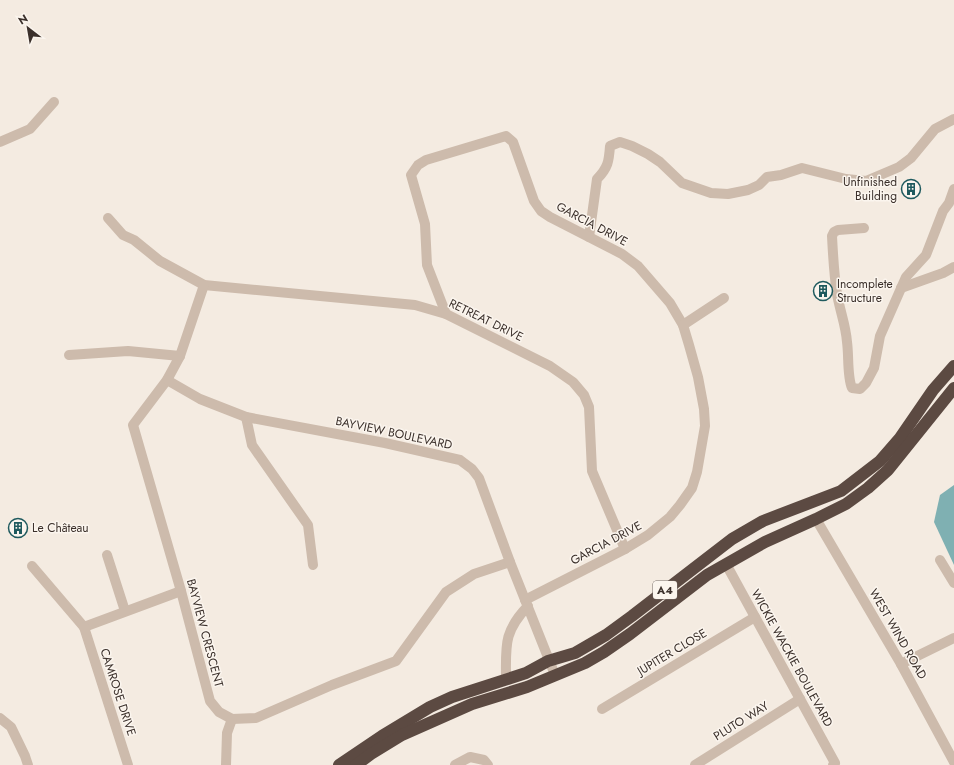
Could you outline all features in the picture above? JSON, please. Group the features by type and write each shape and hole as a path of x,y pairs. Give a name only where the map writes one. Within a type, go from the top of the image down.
{"highway":[{"name":"A4","path":"339,765 382,736 430,707 452,697 526,673 548,661 575,653 606,635 732,539 763,521 841,491 880,461 900,438 933,390 954,366"},
{"name":"A4","path":"356,765 402,735 472,704 527,687 585,663 604,652 707,575 765,542 846,504 868,488 888,470 954,388"}],"street":[{"path":"0,142 30,129 54,102"},
{"path":"589,237 597,179 609,161 610,146 620,142 648,154 660,162 682,184 711,193 728,194 748,190 759,184 767,177 781,175 802,168 846,179 866,181 880,176 911,158 935,129 954,118"},
{"name":"GARCIA DRIVE","path":"446,314 427,265 424,224 411,175 418,165 426,160 506,136 513,142 534,201 541,211 622,254 638,266 670,303 683,325 698,377 704,409 704,432 697,472 692,488 680,505 670,517 648,535 527,603"},
{"path":"954,179 954,185"},
{"path":"864,228 838,230 834,232 832,236 833,265 837,296 844,322 847,342 849,382 852,388 860,389 866,383 874,368 880,336 906,277 926,255 943,211 949,202 954,189"},
{"path":"108,218 123,235 134,240 160,261 204,285"},
{"path":"901,288 954,267"},
{"name":"RETREAT DRIVE","path":"204,285 415,305 446,314 550,366 573,382 584,395 589,407 592,471 625,549"},
{"name":"BAYVIEW CRESCENT","path":"204,285 180,356 167,380 133,425 181,591 210,702 219,712 232,719"},
{"path":"683,325 724,298"},
{"path":"69,355 128,351 180,356"},
{"name":"BAYVIEW BOULEVARD","path":"167,380 200,399 246,417 385,443 460,460 472,469 479,478 548,661 555,675"},
{"path":"246,417 252,445 308,525 312,565"},
{"name":"WEST WIND ROAD","path":"816,519 901,664 954,762"},
{"path":"107,555 125,611"},
{"path":"940,560 954,583"},
{"path":"226,765 227,733 232,719 256,718 332,685 396,661 446,592 474,574 510,562"},
{"name":"WICKIE WACKIE BOULEVARD","path":"726,564 835,763 833,765"},
{"path":"32,566 84,627 181,591"},
{"path":"506,680 506,643 511,626 527,603"},
{"name":"JUPITER CLOSE","path":"602,709 755,617"},
{"name":"CAMROSE DRIVE","path":"84,627 128,765"},
{"path":"901,664 954,638"},
{"name":"PLUTO WAY","path":"695,765 800,699"},
{"path":"0,718 11,727 28,765"},
{"path":"455,765 470,757 484,760 488,765"}],"water":[{"path":"954,485 954,565 934,522 940,495"}],"place":[{"name":"Unfinished Building","path":"911,189"},
{"name":"Incomplete Structure","path":"823,291"},
{"name":"Le Château","path":"18,528"}]}
